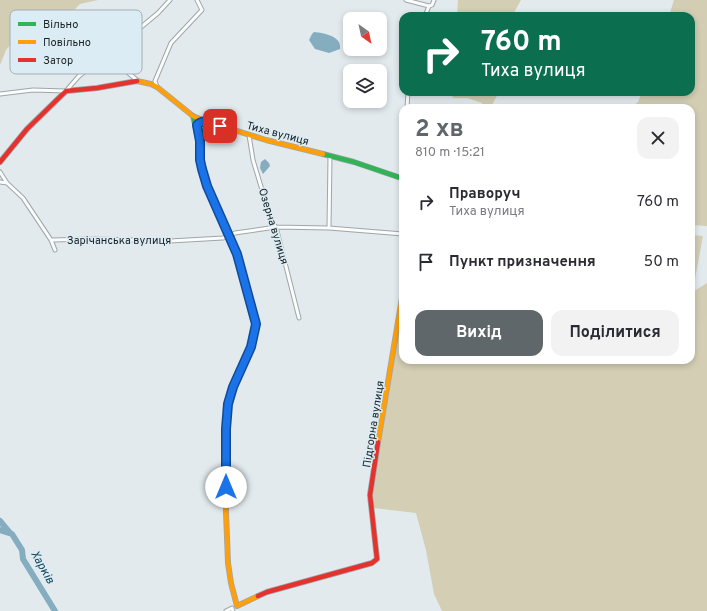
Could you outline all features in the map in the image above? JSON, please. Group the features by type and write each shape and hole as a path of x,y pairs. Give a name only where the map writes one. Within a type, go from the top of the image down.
{"street":[{"path":"142,26 158,13 170,0"},
{"path":"157,87 155,81 171,43 202,10 197,0"},
{"path":"406,0 429,6"},
{"path":"427,12 434,0"},
{"path":"0,162 27,129 82,74"},
{"path":"130,74 138,81"},
{"name":"Тиха вулиця","path":"0,94 33,90 66,91 97,88 138,81 157,87 193,116 205,121 249,135 354,162 399,176"},
{"path":"193,116 197,125 200,141 200,160 207,186 242,269 256,324 254,338 248,356 233,387 226,418 228,563 234,608 226,611"},
{"path":"197,125 202,121 205,121"},
{"name":"Озерна вулиця","path":"249,135 253,160 272,223 276,227 299,318"},
{"path":"329,228 330,156"},
{"name":"Зарічанська вулиця","path":"0,172 7,183 23,198 51,240 95,239 159,242 217,238 229,236 235,233 276,227 329,228 399,234"},
{"path":"0,182 7,183"},
{"path":"51,240 55,250"},
{"name":"Підгорна вулиця","path":"234,608 267,592 372,562 377,559 370,495 399,316"}],"shaded area":[{"path":"0,0 98,0 80,4 74,10 10,10 10,45 6,50 0,65"},
{"path":"458,0 521,0 514,12 457,12"},
{"path":"674,0 707,0 707,226 695,225 695,104 636,104 640,96 695,96 695,12 670,12"},
{"path":"452,96 497,96 493,104 482,104 467,98 454,98"},
{"path":"695,235 703,236 695,279"},
{"path":"707,283 707,316 699,323 695,324 695,290"},
{"path":"707,316 707,611 442,611 434,594 426,550 416,513 374,508 373,489 399,330 399,364 695,364 695,319"}],"water":[{"path":"314,32 332,36 338,41 340,49 329,53 315,49 309,40"},
{"path":"265,159 270,166 263,174 260,168 261,162"}],"waterway":[{"name":"Харків","path":"0,521 10,533"},
{"name":"Харків","path":"0,530 12,534 22,550 23,559 55,611"}],"traffic: fast":[{"path":"193,116 201,149 200,160 207,186 237,255 254,316"},
{"path":"323,154 354,162 399,177"}],"traffic: slow":[{"path":"137,81 157,87 193,116 205,121 266,140 323,154"},
{"path":"254,316 256,324 254,338 248,356 233,387 226,418 226,512 228,563 237,606 258,596"},
{"path":"378,442 399,316"}],"traffic: jam":[{"path":"0,162 27,129 66,91 97,88 137,81"},
{"path":"258,596 267,592 372,563 377,559 370,495 378,442"}],"route":[{"path":"220,126 205,121 202,121 197,125 200,160 207,186 237,254 256,324 256,331 248,356 233,387 228,404 226,418 226,487"}]}
